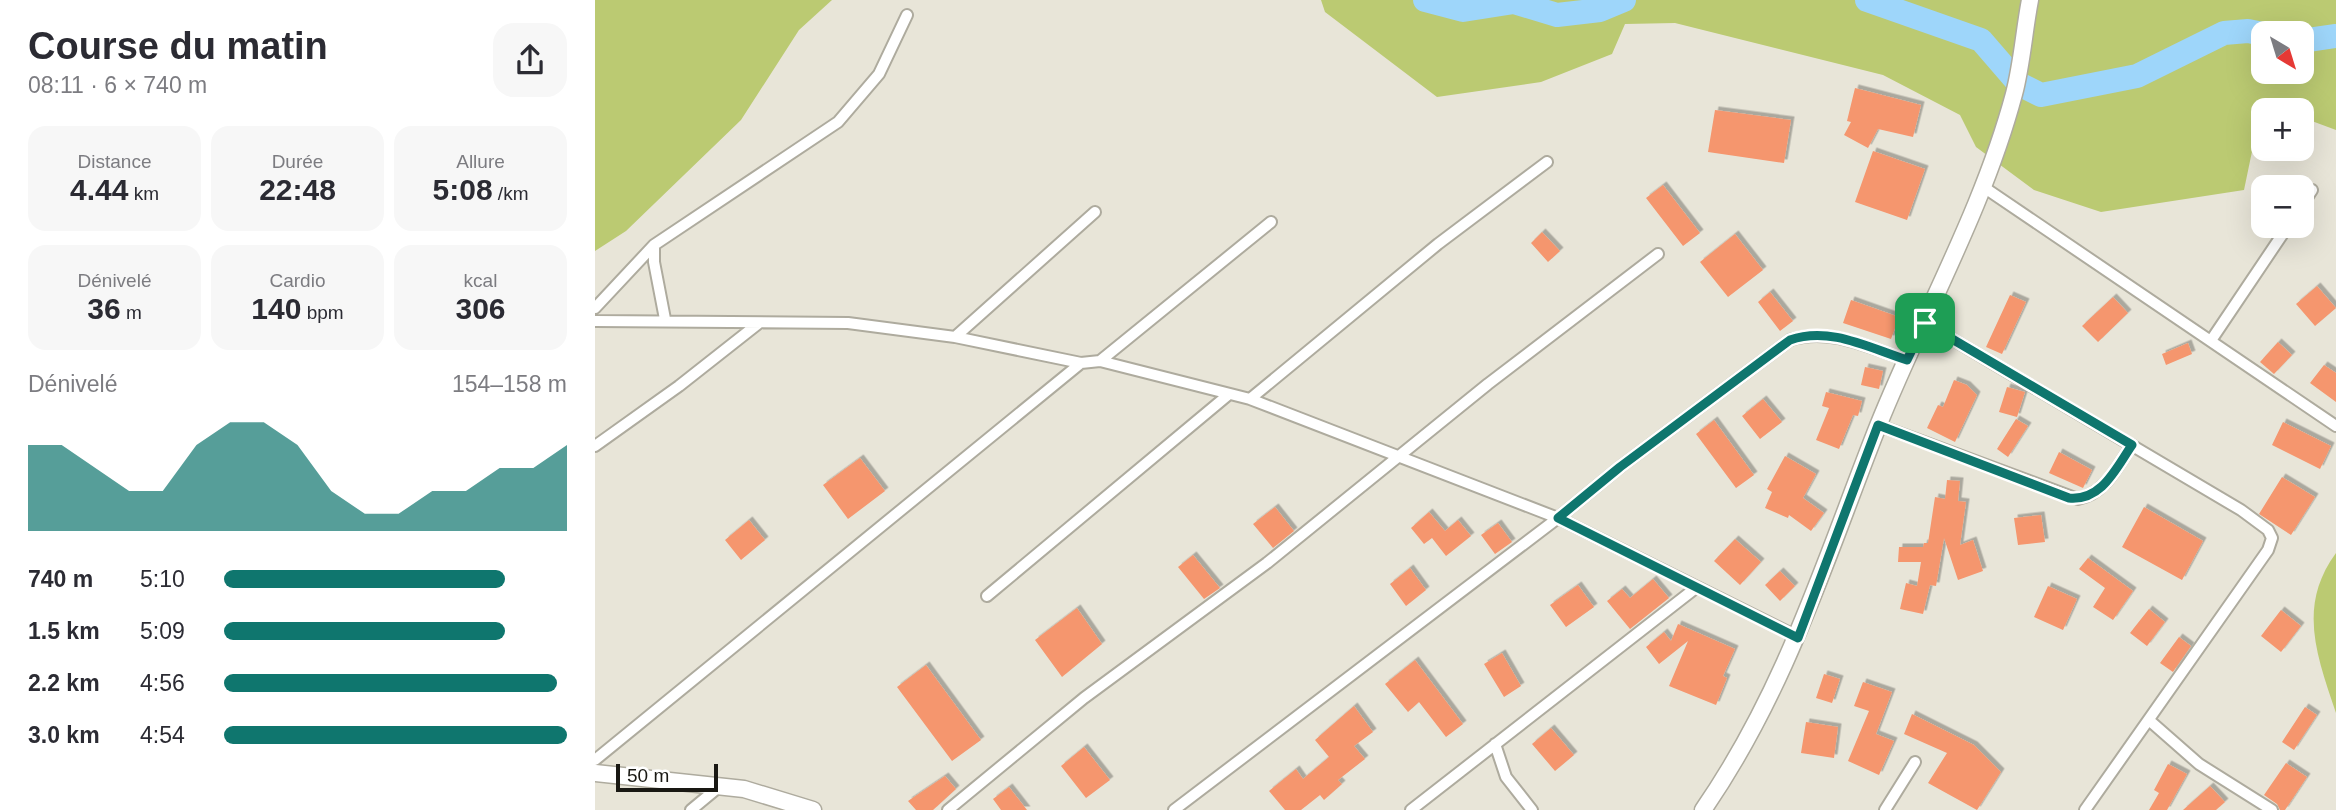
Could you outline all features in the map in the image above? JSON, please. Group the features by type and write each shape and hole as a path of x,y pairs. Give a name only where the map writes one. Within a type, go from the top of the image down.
{"main road":[{"path":"1703,810 1762,712 1798,638 1878,425 1925,323 1982,186 2014,92 2030,0"},
{"path":"595,774 720,786 771,796 813,810"}],"street":[{"path":"595,308 654,245 838,122 879,74 907,15"},
{"path":"1250,399 1438,244 1547,162"},
{"path":"1982,186 2336,426"},
{"path":"955,337 1095,212"},
{"path":"1100,361 1271,222"},
{"path":"2212,340 2280,238"},
{"path":"654,245 654,262 665,319"},
{"path":"948,810 1084,698 1267,563 1399,456 1658,254"},
{"path":"595,321 665,319 848,323 955,337 1081,363 1100,361 1250,399 1558,518 1798,638"},
{"path":"595,446 679,386 759,323"},
{"path":"1925,323 2241,510 2268,530 2272,538 2268,550 2089,809"},
{"path":"1174,810 1558,518 1620,467 1790,340 1809,334 1838,337 1907,360"},
{"path":"595,760 1081,363"},
{"path":"987,596 1227,395"},
{"path":"1878,425 2078,499 2090,496 2104,486 2132,445"},
{"path":"1411,810 1697,587"},
{"path":"2150,721 2199,764 2272,810"},
{"path":"1495,744 1507,777 1532,810"},
{"path":"1885,810 1915,762"},
{"path":"691,810 720,786"}],"green space":[{"path":"595,0 832,0 799,30 741,120 626,231 595,251"},
{"path":"1321,0 2336,0 2336,130 2314,122 2314,98 2251,98 2251,156 2244,190 2101,212 2034,190 1976,147 1960,115 1883,75 1675,23 1625,24 1612,54 1541,82 1437,97 1325,12"},
{"path":"2336,553 2336,713 2317,651 2314,612 2324,573"}],"building":[{"path":"1855,88 1921,105 1913,137 1878,129 1868,148 1844,135 1851,122 1847,121"},
{"path":"1715,110 1791,120 1784,163 1708,152"},
{"path":"1873,151 1925,169 1907,220 1855,202"},
{"path":"1663,185 1700,233 1683,246 1646,198"},
{"path":"1542,232 1560,251 1548,262 1531,243"},
{"path":"1735,234 1763,270 1728,297 1700,262"},
{"path":"2317,286 2336,308 2315,326 2296,304"},
{"path":"1770,292 1793,321 1780,331 1758,302"},
{"path":"2010,295 2026,302 2002,354 1986,347"},
{"path":"2113,297 2128,313 2098,342 2082,326"},
{"path":"1851,300 1899,317 1891,339 1843,323"},
{"path":"2278,342 2292,355 2274,374 2260,362"},
{"path":"2188,343 2192,354 2166,365 2162,354"},
{"path":"2324,365 2336,373 2336,402 2310,383"},
{"path":"1865,367 1883,371 1879,389 1861,385"},
{"path":"1954,380 1967,385 1977,395 1955,442 1927,428 1938,405 1943,407"},
{"path":"2007,387 2025,392 2017,417 1999,412"},
{"path":"1826,392 1862,401 1858,416 1853,415 1839,449 1816,440 1829,408 1822,406"},
{"path":"1763,399 1782,422 1760,439 1742,416"},
{"path":"2016,419 2028,426 2008,457 1997,449"},
{"path":"1714,420 1754,475 1736,488 1696,434"},
{"path":"2283,422 2331,446 2320,469 2272,445"},
{"path":"2059,452 2092,470 2083,488 2049,473"},
{"path":"1785,456 1816,474 1803,498 1824,513 1811,531 1789,515 1788,518 1765,508 1772,492 1767,489"},
{"path":"860,458 885,491 848,519 823,485"},
{"path":"2282,477 2315,497 2291,535 2259,514"},
{"path":"1947,480 1960,481 1958,501 1966,502 1960,545 1973,540 1983,571 1958,580 1944,538 1936,586 1930,585 1923,614 1900,609 1906,583 1917,586 1921,562 1898,562 1899,547 1923,547 1924,543 1928,543 1935,497 1945,499"},
{"path":"1275,507 1294,531 1273,548 1253,524"},
{"path":"2144,507 2203,541 2182,580 2122,547"},
{"path":"1429,512 1445,531 1458,520 1471,536 1446,556 1432,538 1424,544 1411,528"},
{"path":"2041,515 2045,542 2018,545 2014,518"},
{"path":"749,520 765,540 741,560 725,540"},
{"path":"1498,523 1512,542 1495,554 1481,535"},
{"path":"1735,539 1761,562 1740,585 1714,561"},
{"path":"1193,555 1220,588 1204,599 1178,567"},
{"path":"2088,558 2133,591 2113,620 2093,607 2105,588 2079,569"},
{"path":"1410,568 1426,590 1406,606 1390,584"},
{"path":"1780,571 1795,586 1780,601 1765,585"},
{"path":"1653,579 1669,598 1630,629 1607,601 1622,589 1630,598"},
{"path":"1578,585 1594,607 1566,627 1550,605"},
{"path":"2048,586 2077,599 2063,630 2034,617"},
{"path":"1077,608 1102,644 1062,677 1035,640"},
{"path":"2149,609 2165,622 2147,646 2130,633"},
{"path":"2281,610 2301,626 2281,652 2261,636"},
{"path":"1678,624 1735,649 1723,676 1727,678 1716,705 1669,686 1688,641 1659,664 1646,647 1664,632 1671,641"},
{"path":"2179,637 2191,646 2173,672 2160,663"},
{"path":"1502,653 1521,686 1504,697 1484,664"},
{"path":"1415,660 1463,724 1446,737 1419,702 1408,712 1385,684"},
{"path":"926,665 981,740 952,761 897,687"},
{"path":"1824,674 1840,679 1832,703 1816,698"},
{"path":"1863,682 1892,692 1876,734 1894,741 1879,775 1848,761 1869,711 1854,706"},
{"path":"1354,706 1373,732 1354,746 1365,759 1338,780 1342,784 1324,800 1320,795 1301,810 1285,810 1269,791 1296,769 1303,779 1329,757 1315,740"},
{"path":"2305,707 2317,715 2294,750 2282,742"},
{"path":"1912,714 1974,745 2001,772 1977,810 1928,783 1947,753 1904,734"},
{"path":"1806,722 1838,727 1834,758 1801,753"},
{"path":"1551,728 1574,755 1555,771 1532,744"},
{"path":"1084,747 1110,780 1086,798 1061,766"},
{"path":"2286,763 2307,777 2285,810 2280,810 2277,804 2264,795"},
{"path":"2168,764 2187,774 2167,810 2149,810 2159,793 2154,790"},
{"path":"945,776 956,789 933,810 916,810 908,801"},
{"path":"2210,786 2225,802 2216,810 2183,810"},
{"path":"1009,787 1027,810 1001,810 993,799"}],"waterway":[{"path":"1425,0 1463,10 1514,2 1557,15 1600,10 1624,0"},
{"path":"1867,0 1981,40 2019,84 2041,95 2137,76 2224,33 2251,32"},
{"path":"2314,39 2336,36"}],"route":[{"path":"1925,323 2132,445 2104,486 2090,496 2069,498 1878,425 1798,638 1558,518 1620,467 1790,340 1809,334 1838,337 1907,360 1925,323"}]}
